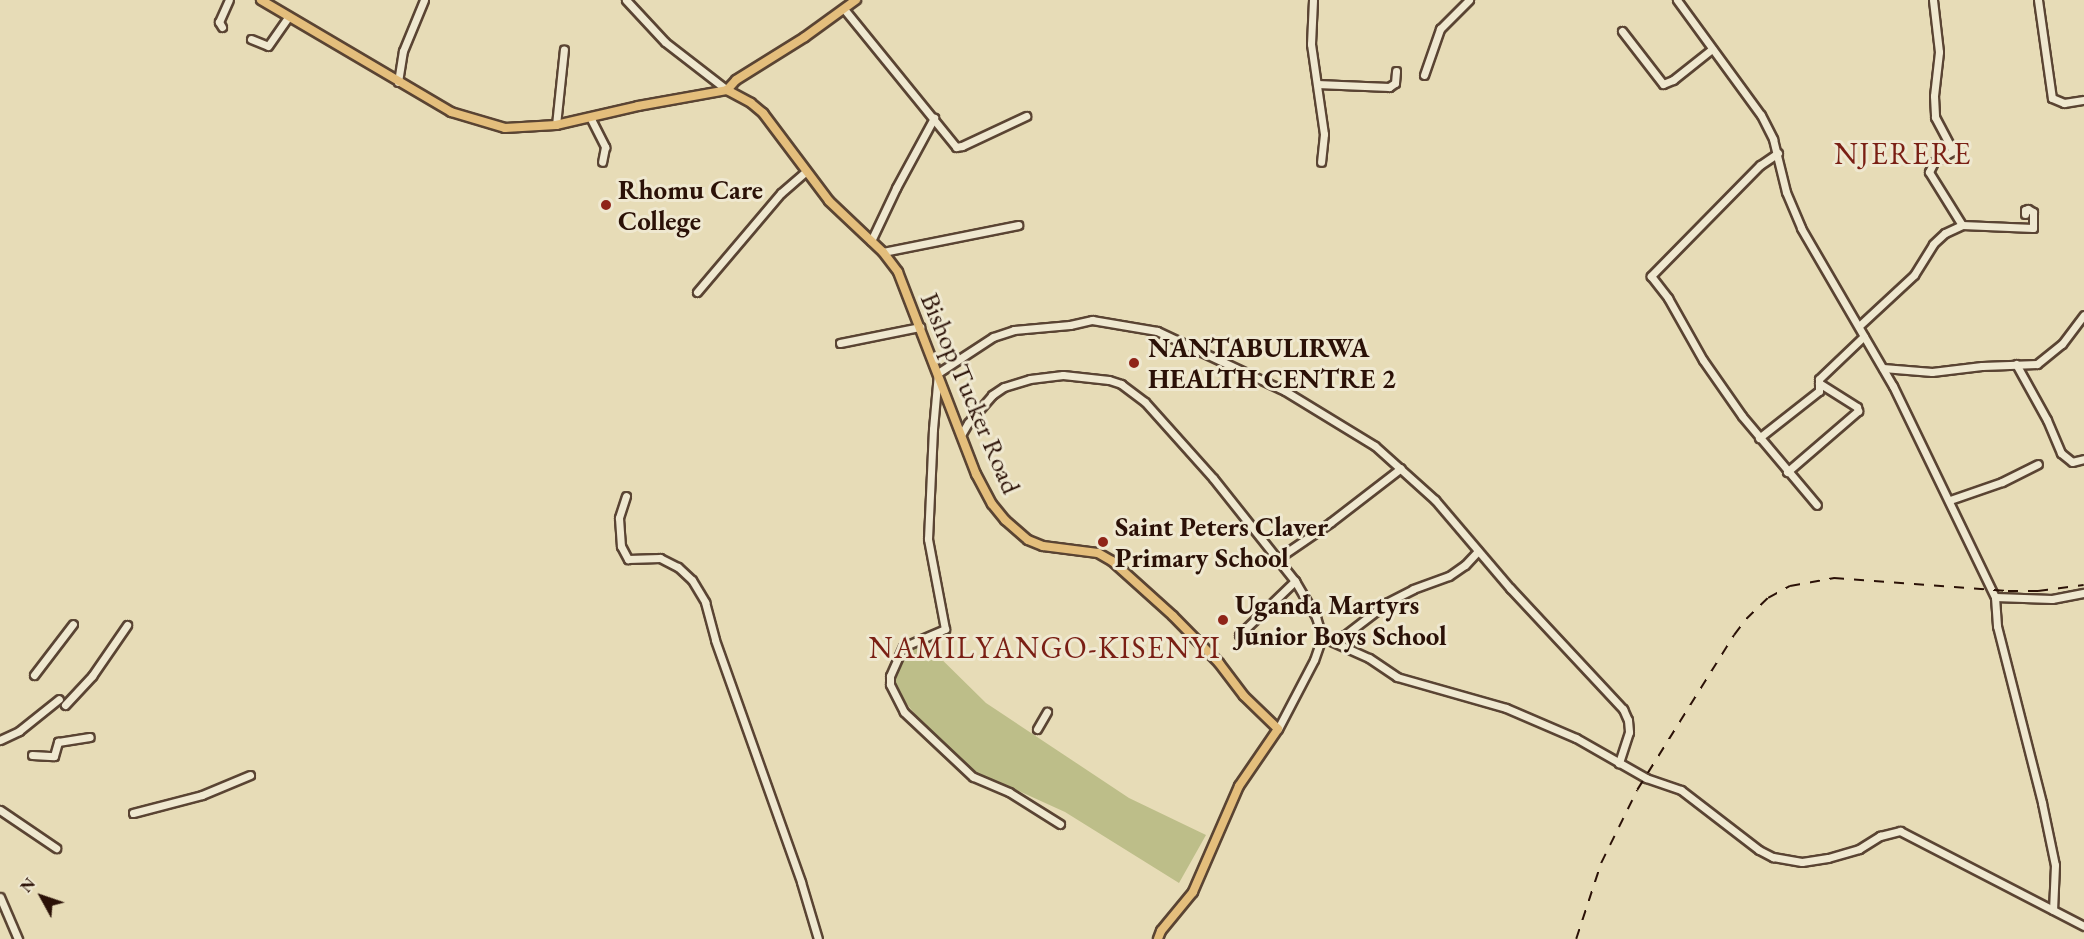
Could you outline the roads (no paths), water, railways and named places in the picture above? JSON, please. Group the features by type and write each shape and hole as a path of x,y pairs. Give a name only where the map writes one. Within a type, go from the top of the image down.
{"main road":[{"path":"261,0 451,112 505,128 556,125 638,106 727,90 736,80 805,37 856,0"},
{"name":"Bishop Tucker Road","path":"727,90 751,103 763,113 840,213 883,252 897,272 961,435 992,504 1015,530 1028,540 1043,546 1098,553 1112,561 1173,616 1278,729"},
{"path":"1158,939 1161,931 1193,892 1239,786 1278,729"}],"street":[{"path":"222,27 219,22 229,0"},
{"path":"398,82 403,51 424,0"},
{"path":"626,0 665,42 727,90"},
{"path":"1313,0 1311,44 1324,134 1321,162"},
{"path":"1424,75 1440,29 1469,0"},
{"path":"1677,0 1757,107 1778,153 1786,192 1801,228 1883,368 1950,500 1995,597 1997,626 2042,803 2055,865 2053,910"},
{"path":"1933,0 1939,52 1934,96 1935,117 1953,151 1934,162 1929,172 1962,225"},
{"path":"2038,0 2052,98 2064,103 2084,100"},
{"path":"844,9 895,70 915,100 934,118 958,148 1026,116"},
{"path":"251,39 268,46 288,16"},
{"path":"1622,31 1663,84 1673,80 1712,49"},
{"path":"556,125 564,49"},
{"path":"1317,84 1389,87 1395,83 1396,71"},
{"path":"590,117 605,147 602,162"},
{"path":"871,241 896,188 934,118"},
{"path":"1778,153 1755,169 1651,276 1674,308 1703,360 1759,438 1817,505"},
{"path":"697,291 781,193 806,171"},
{"path":"1859,326 1914,274 1933,244 1942,235 1962,225 2033,228 2033,212 2028,209 2025,213"},
{"path":"883,252 914,243 1017,225"},
{"path":"1883,368 1932,372 2016,364 2032,365 2043,361 2081,323 2084,315"},
{"path":"1060,824 1009,792 973,777 904,712 890,684 890,676 903,647 945,629 928,539 938,373 993,337 1014,330 1070,325 1092,320 1157,331 1285,391 1375,446 1435,500 1623,708 1628,720 1629,732 1619,763"},
{"path":"840,343 920,327"},
{"path":"1759,438 1819,391 1819,379 1850,346 1863,336"},
{"path":"2016,364 2047,420 2061,453 2072,462 2084,459"},
{"path":"961,435 981,408 1004,387 1030,379 1063,375 1109,380 1135,393 1154,410 1208,472 1295,581 1316,617 1325,638 1369,658 1397,677 1506,708 1576,738 1646,778 1681,790 1759,850 1773,857 1802,862 1828,858 1859,849 1880,836 1900,831 2084,926"},
{"path":"1787,472 1858,411 1857,407 1818,383"},
{"path":"1950,500 2002,482 2038,464"},
{"path":"1277,559 1331,522 1401,468"},
{"path":"626,496 619,518 621,546 628,559 660,558 678,567 692,580 705,602 715,640 801,882 818,939"},
{"path":"1325,638 1345,635 1388,602 1413,589 1449,576 1465,565 1478,550"},
{"path":"1239,635 1295,581"},
{"path":"1995,597 2052,599 2084,593"},
{"path":"34,675 74,624"},
{"path":"0,740 19,731 62,702 92,676 127,625"},
{"path":"1278,729 1310,672 1325,638"},
{"path":"1037,729 1047,712"},
{"path":"32,755 54,756 58,742 90,737"},
{"path":"133,813 202,795 250,775"},
{"path":"0,810 56,848"},
{"path":"0,897 18,939"}],"railway":[{"path":"1576,939 1601,863 1637,790 1734,635 1746,619 1768,598 1790,586 1834,578 2008,591 2038,591 2084,585"}],"place":[{"name":"Rhomu Care College","path":"606,205"},
{"name":"NANTABULIRWA HEALTH CENTRE 2","path":"1134,363"},
{"name":"Saint Peters Claver Primary School","path":"1103,542"},
{"name":"Uganda Martyrs Junior Boys School","path":"1223,620"}],"district":[{"name":"NJERERE","path":"1903,154"},
{"name":"NAMILYANGO-KISENYI","path":"1045,648"}]}
